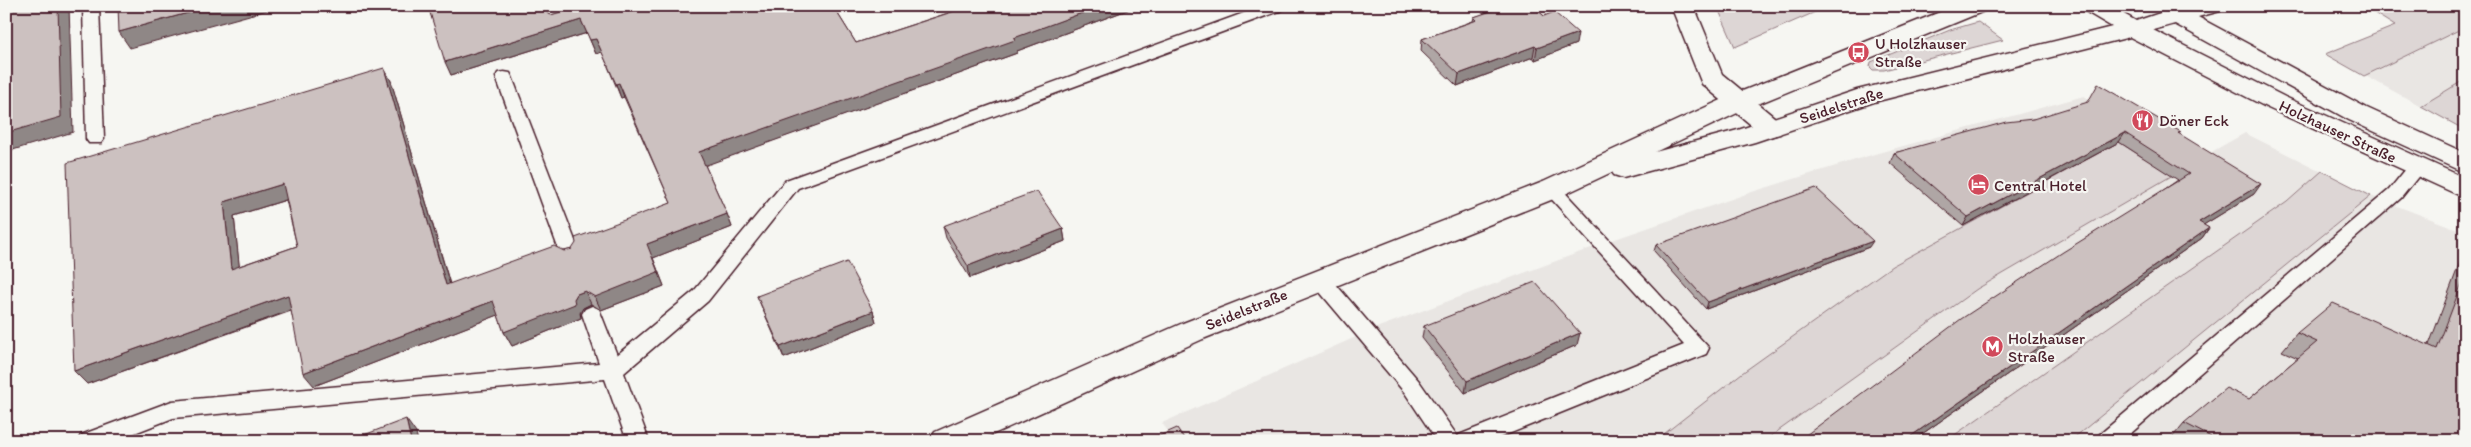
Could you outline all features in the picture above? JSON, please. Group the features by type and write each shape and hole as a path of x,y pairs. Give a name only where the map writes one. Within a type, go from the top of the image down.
{"main road":[{"path":"1682,6 1711,78 1771,128"},
{"name":"Seidelstraße","path":"946,441 1192,331 1552,189 1739,102 1976,6"},
{"name":"Holzhauser Straße","path":"2093,6 2132,29 2323,126 2465,189"},
{"name":"Seidelstraße","path":"1552,189 1771,128 1866,96 2132,29 2170,11 2212,6"},
{"name":"Holzhauser Straße","path":"2170,11 2358,114 2465,164"}],"lane":[{"path":"91,6 95,139"},
{"path":"550,6 556,22 606,6"},
{"path":"90,441 172,410 614,370 701,296 792,184 1279,6"},
{"path":"504,77 571,256"},
{"path":"2107,441 2395,194 2416,168"},
{"path":"1467,441 1699,348 1552,189"},
{"path":"1320,279 1412,387 1449,441"},
{"path":"592,314 614,370 638,441"}],"shaded area":[{"path":"1717,6 1829,6 1735,47"},
{"path":"2383,6 2465,6 2465,130 2325,54 2395,26 2371,11"},
{"path":"2383,6 2465,6 2465,27 2364,76 2325,54 2395,26 2371,11"},
{"path":"1978,22 2003,40 1884,70 1873,70 1870,67 1871,62 1950,30"},
{"path":"2464,80 2465,130 2421,106"},
{"path":"2084,96 2192,163 2245,133 2371,196 2465,232 2465,441 1175,441 1162,423 1376,328 1618,238 1752,192 1878,153"},
{"path":"2119,142 2142,157 2192,164 1977,289 1764,441 1655,441 1742,373 1892,266"},
{"path":"2322,171 2371,196 2070,441 1946,441 2287,202"}],"building":[{"path":"6,6 58,6 61,117 6,133"},
{"path":"118,6 213,6 119,32"},
{"path":"428,6 539,6 540,9 551,15 580,6 833,6 856,43 961,9 959,6 1101,6 1014,38 1015,40 699,152 727,214 647,244 658,272 595,297 585,291 577,294 574,299 575,304 504,332 493,301 303,373 288,295 74,371 67,163 384,68 446,285 554,246 564,251 572,249 576,243 575,238 671,203 619,83 616,84 596,39 590,40 581,20 445,62","holes":["283,184 297,246 231,269 224,202"]},
{"path":"1490,6 1533,6 1544,16 1554,12 1578,33 1537,48 1535,46 1459,74 1422,39 1477,20 1474,17 1494,10"},
{"path":"2098,84 2181,132 2178,133 2261,184 2199,222 2209,228 1904,441 1798,441 1961,319 2063,252 2189,174 2125,133 1968,217 1894,153 2006,122 2033,119 2088,102"},
{"path":"1816,188 1873,241 1708,302 1656,245"},
{"path":"1037,191 1063,229 968,266 943,226"},
{"path":"847,262 873,311 780,347 757,296"},
{"path":"2465,275 2465,441 2219,441 2184,423 2226,388 2249,399 2317,342 2297,333 2333,303 2437,349"},
{"path":"1535,282 1580,333 1467,381 1424,326"},
{"path":"406,419 411,441 351,440"},
{"path":"1177,428 1186,441 1148,441"}],"place":[{"name":"U Holzhauser Straße","path":"1859,52"},
{"name":"Döner Eck","path":"2143,120"},
{"name":"Central Hotel","path":"1978,185"},
{"name":"Holzhauser Straße","path":"1992,347"}]}
